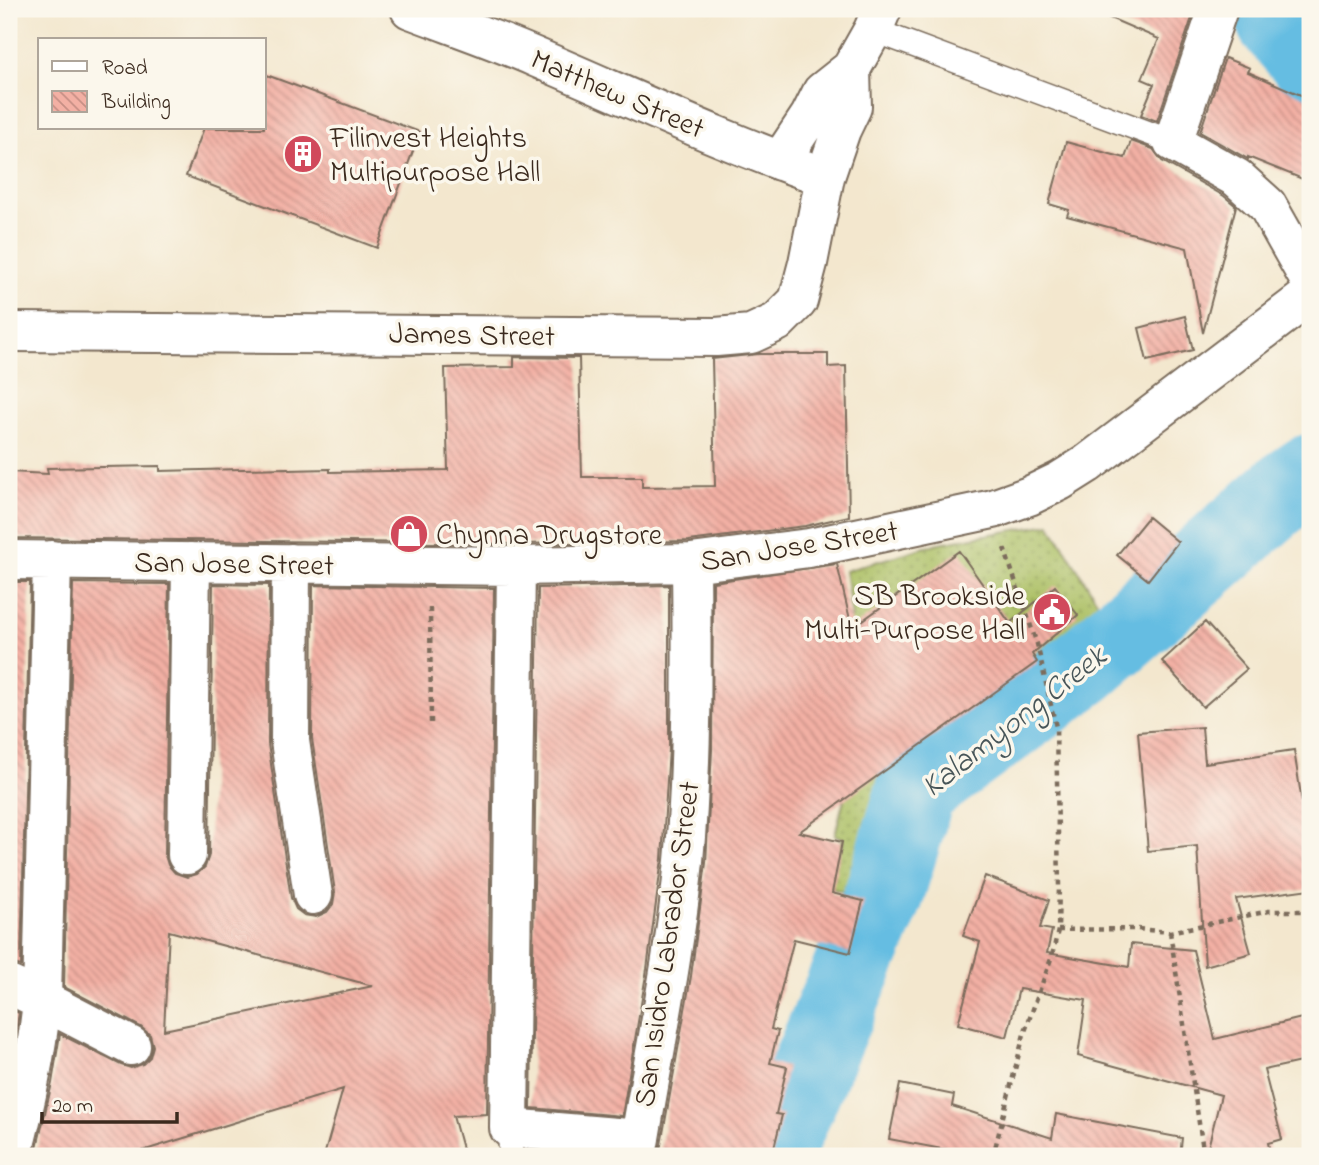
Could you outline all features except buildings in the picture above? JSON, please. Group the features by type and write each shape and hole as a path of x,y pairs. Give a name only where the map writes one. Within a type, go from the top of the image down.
{"street":[{"name":"Matthew Street","path":"410,9 533,56 671,118 825,177"},
{"path":"1218,9 1173,142 1237,178 1267,205 1310,281"},
{"path":"780,162 822,92 851,69 878,19"},
{"name":"James Street","path":"9,332 716,337 751,334 777,322 798,301 825,177 852,107 851,69"},
{"name":"San Jose Street","path":"9,560 516,566 691,563 821,546 993,509 1060,481 1087,464 1310,295"},
{"path":"12,1156 28,1099 37,1052 26,993 52,560"},
{"path":"187,855 191,562"},
{"path":"291,563 290,741 313,895"},
{"name":"San Isidro Labrador Street","path":"638,1148 671,952 690,787 691,563"},
{"path":"516,566 510,1142 638,1148"},
{"path":"26,993 131,1046"}],"lane":[{"path":"878,19 1173,142"}],"path":[{"path":"993,509 998,533 1038,644 1056,727 1059,782 1058,930 1052,956 1024,1034 993,1156"},
{"path":"429,565 431,724"},
{"path":"1058,930 1137,929 1170,932 1269,911 1310,911"},
{"path":"1170,932 1204,1156"}],"green space":[{"path":"1050,524 1107,617 935,743 896,795 859,897 831,888 843,838 835,835 849,779 791,637 852,618 845,571 939,543"}],"waterway":[{"name":"Kalamyong Creek","path":"1280,9 1277,23 1310,61"},
{"name":"Kalamyong Creek","path":"773,1156 884,895 916,790 1085,666 1285,491 1310,474"}],"place":[{"name":"Filinvest Heights Multipurpose Hall","path":"303,154"},
{"name":"Chynna Drugstore","path":"409,534"},
{"name":"SB Brookside Multi-Purpose Hall","path":"1052,612"}]}
